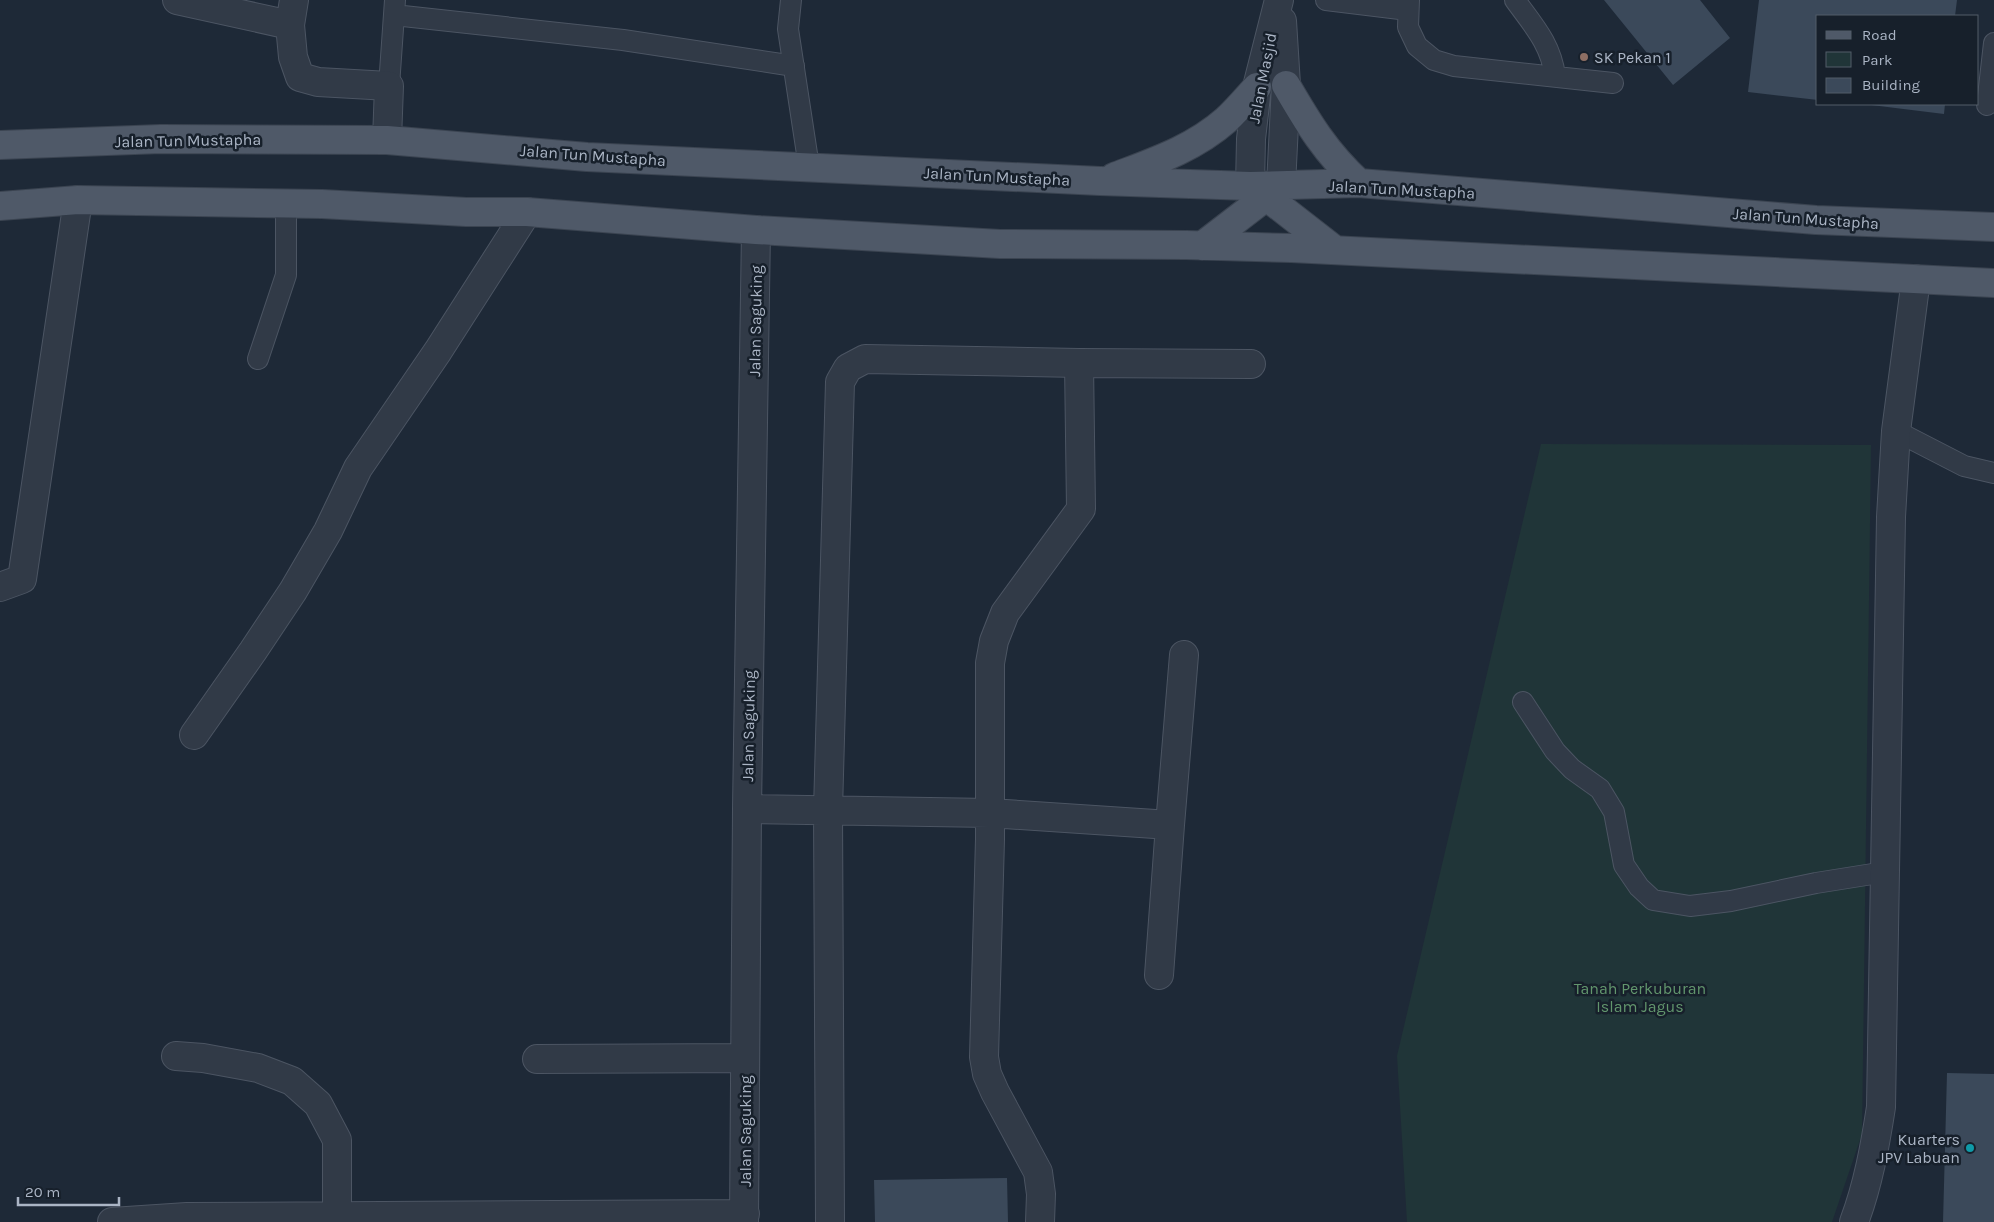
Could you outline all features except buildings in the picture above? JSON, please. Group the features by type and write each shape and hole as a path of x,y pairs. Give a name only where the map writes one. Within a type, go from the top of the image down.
{"main road":[{"path":"1286,85 1323,145 1337,163 1359,183"},
{"path":"1100,182 1170,156 1198,141 1227,120 1257,86"},
{"name":"Jalan Tun Mustapha","path":"0,145 161,139 387,140 587,157 1100,182 1266,189 1359,183 1816,220 1994,226"},
{"path":"1202,246 1266,189 1335,250"},
{"path":"0,206 78,200 286,203 466,212 527,212 756,230 1000,244 1202,246 1335,250 1994,283"}],"street":[{"path":"177,0 292,13 292,57 300,77 318,82 389,86 387,140"},
{"name":"Jalan Masjid","path":"1266,189 1286,85 1280,0"},
{"name":"Jalan Masjid","path":"1266,189 1251,139 1257,86 1280,0"},
{"path":"0,587 22,579 78,200"},
{"path":"194,734 293,591 328,531 358,468 438,351 527,212"},
{"name":"Jalan Saguking","path":"744,1218 747,809 756,230"},
{"path":"1854,1222 1861,1203 1874,1152 1881,1107 1891,517 1896,431 1916,279"},
{"path":"830,1222 828,810 840,382 848,368 865,359 1251,364"},
{"path":"1040,1222 1041,1194 1038,1172 995,1092 987,1074 984,1057 990,813 990,663 994,641 1005,613 1081,509 1079,363"},
{"path":"1159,975 1184,655"},
{"path":"747,809 990,813 1170,825"},
{"path":"176,1056 203,1058 258,1068 292,1081 318,1104 336,1140 337,1217"},
{"path":"537,1059 745,1058"},
{"path":"112,1222 187,1217 744,1218"}],"lane":[{"path":"790,0 788,29 809,167"},
{"path":"1326,0 1408,5 1408,27 1417,46 1434,60 1454,66 1613,83"},
{"path":"1515,0 1546,42 1553,60 1555,76"},
{"path":"389,86 395,7 794,66"},
{"path":"1987,105 1994,42"},
{"path":"258,359 286,275 286,203"},
{"path":"1896,431 1964,466 1994,473"},
{"path":"1523,702 1555,751 1572,770 1600,789 1614,812 1624,865 1639,887 1653,900 1690,906 1731,901 1816,883 1885,872"}],"green space":[{"name":"Tanah Perkuburan Islam Jagus","path":"1541,444 1871,445 1862,1134 1832,1222 1407,1222 1397,1056"}],"place":[{"name":"SK Pekan 1","path":"1584,57"},
{"name":"Kuarters JPV Labuan","path":"1970,1148"}]}
